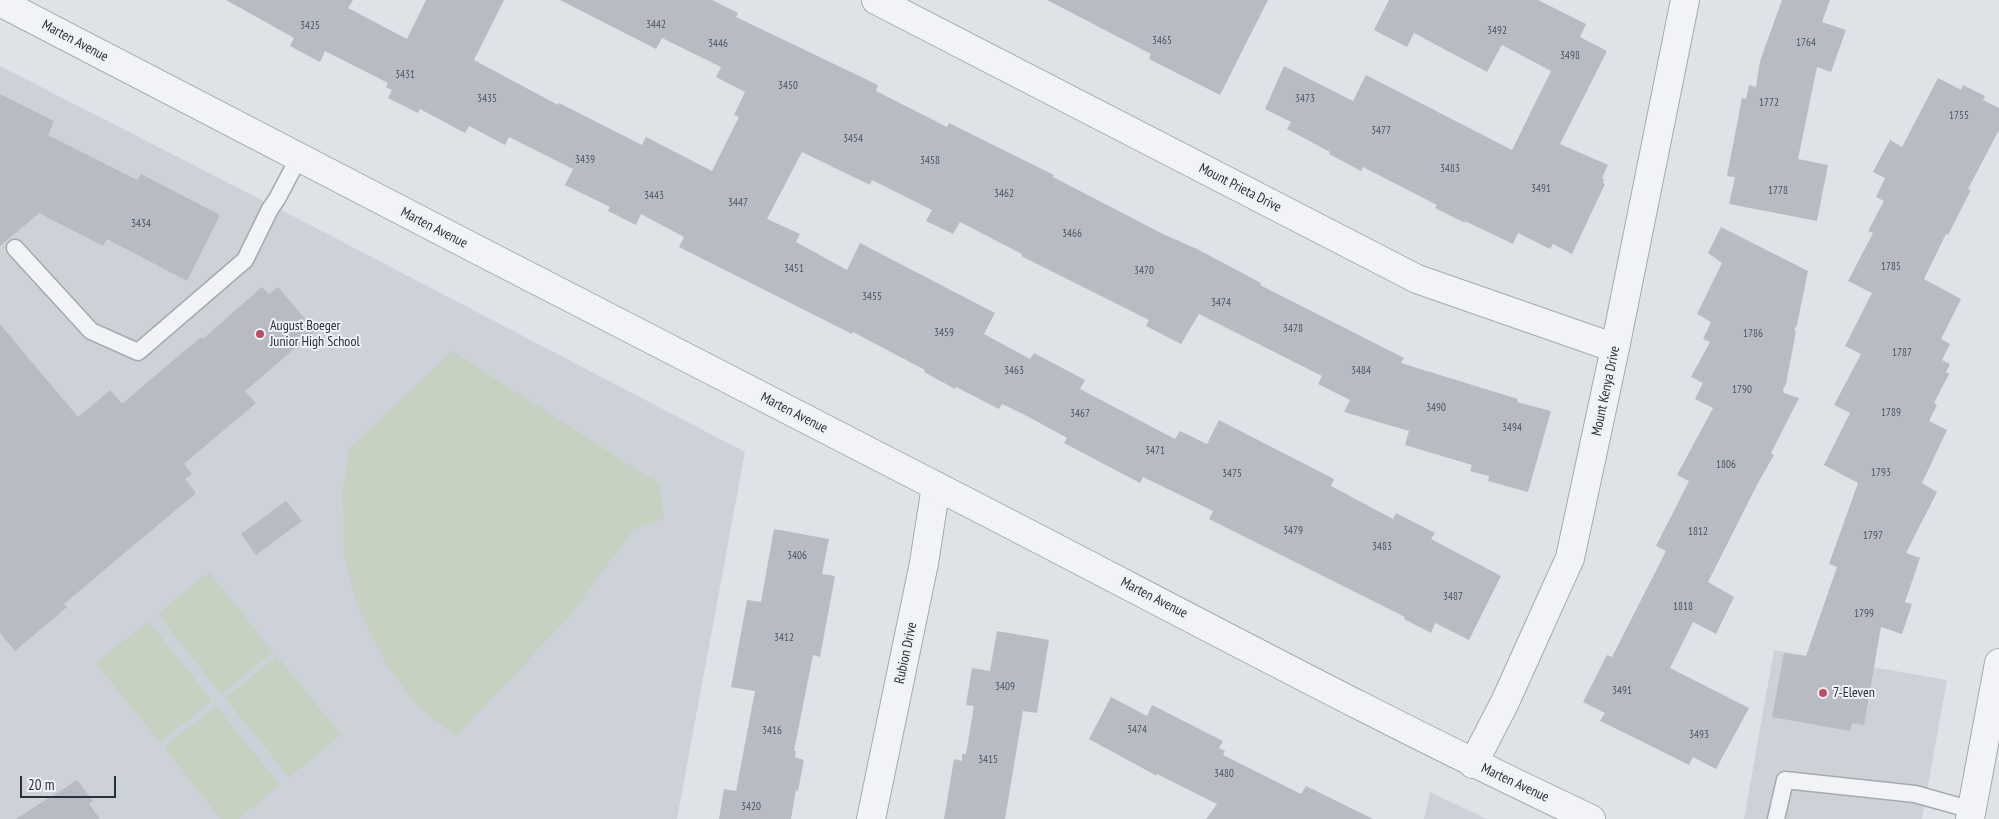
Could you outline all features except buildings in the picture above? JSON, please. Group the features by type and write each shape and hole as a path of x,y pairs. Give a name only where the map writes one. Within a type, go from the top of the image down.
{"street":[{"name":"Mount Prieta Drive","path":"876,0 1417,279 1615,348"},
{"name":"Mount Kenya Drive","path":"1473,764 1505,702 1570,558 1615,348 1685,0"},
{"name":"Marten Avenue","path":"0,2 298,159 1473,764 1591,819"},
{"name":"Rubion Drive","path":"871,819 924,563 936,486"},
{"path":"1971,814 1999,663"}],"lane":[{"path":"15,248 91,330 138,352 245,260 270,209 298,159"},
{"path":"1776,819 1785,780 1915,794 1971,814"}],"shaded area":[{"name":"August Boeger Junior High School","path":"0,66 295,217 745,452 677,819 0,819"},
{"path":"1774,650 1947,680 1922,819 1744,819"},
{"path":"1430,792 1487,819 1424,819"}],"green space":[{"path":"452,351 659,484 664,518 633,530 568,618 456,736 419,707 385,663 358,608 344,554 343,489 349,449"},
{"path":"209,572 273,652 221,694 158,614"},
{"path":"148,621 212,701 160,742 96,663"},
{"path":"277,656 341,735 289,777 225,698"},
{"path":"216,706 280,785 238,819 221,819 164,747"}],"place":[{"name":"August Boeger Junior High School","path":"260,334"},
{"name":"7-Eleven","path":"1823,693"}]}
